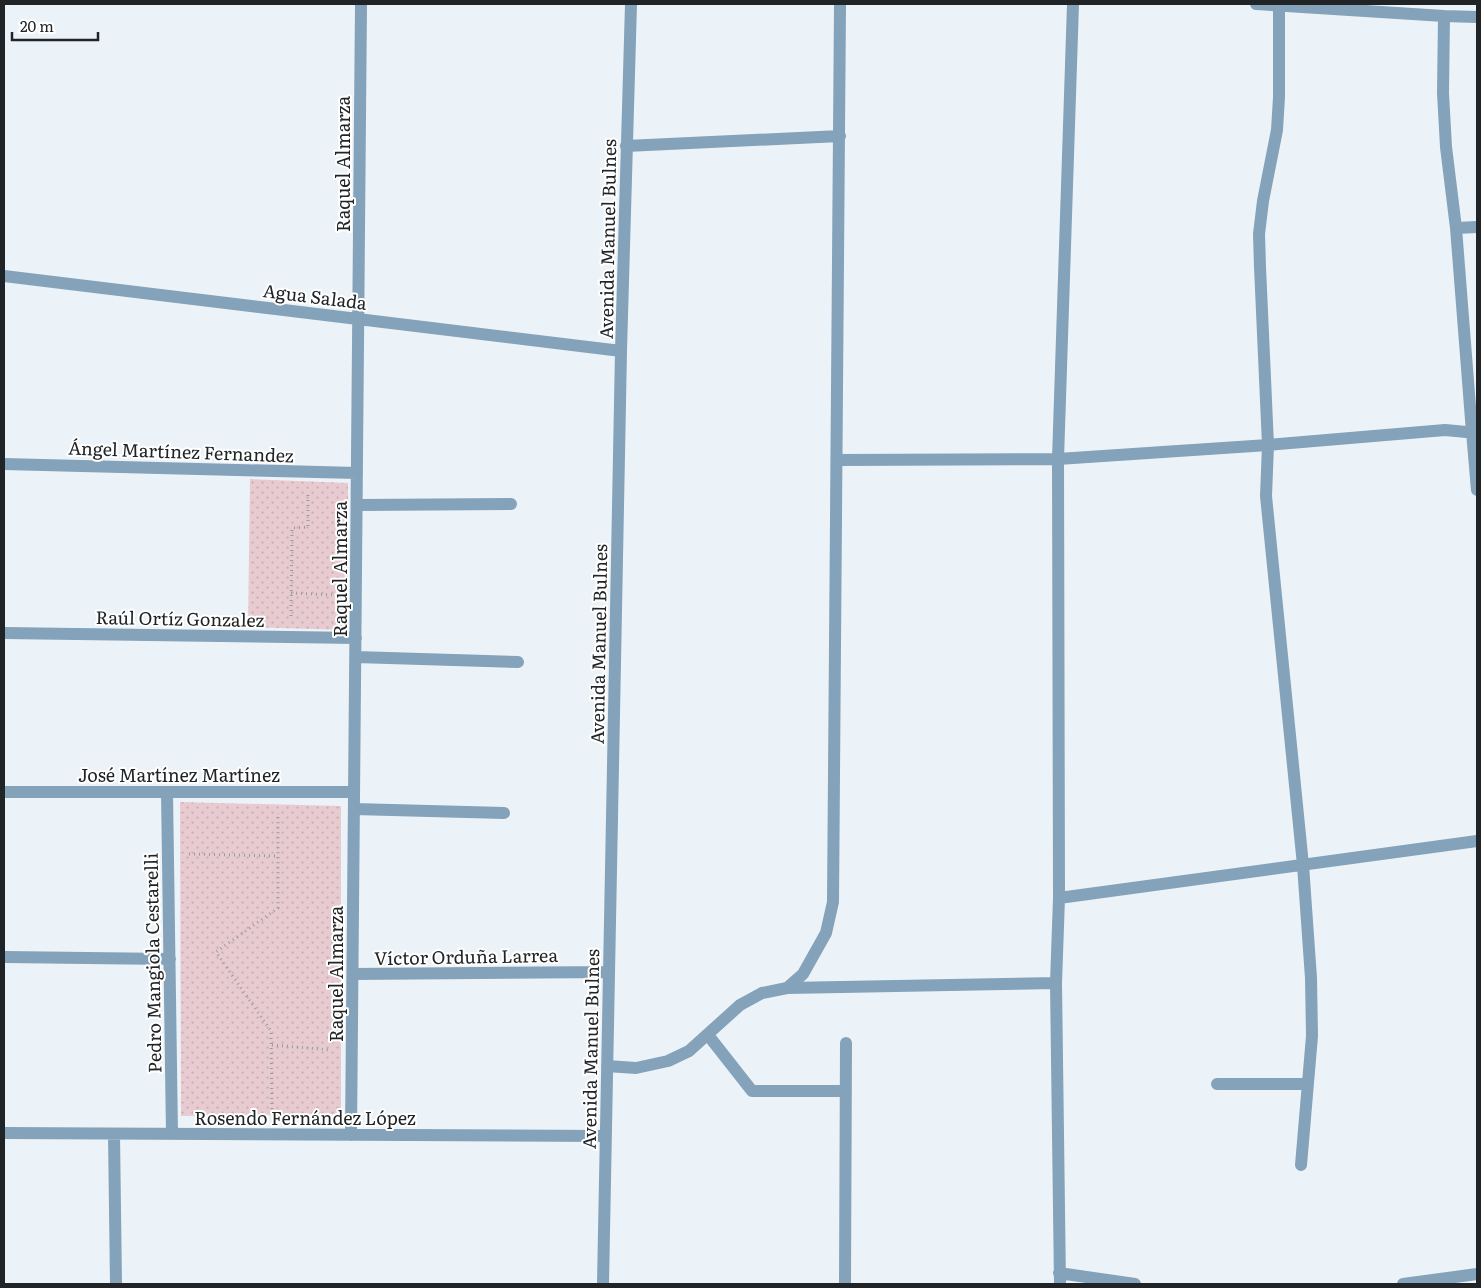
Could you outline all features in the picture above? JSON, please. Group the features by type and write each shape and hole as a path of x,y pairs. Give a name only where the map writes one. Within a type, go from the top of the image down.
{"street":[{"name":"Raquel Almarza","path":"352,1135 361,4"},
{"name":"Avenida Manuel Bulnes","path":"603,1284 621,350 631,4"},
{"path":"787,988 803,974 826,934 833,902 838,460 840,4"},
{"path":"1073,4 1058,459 1059,898 1056,983 1059,1278 1135,1284"},
{"path":"1256,4 1477,17"},
{"path":"1279,5 1277,130 1263,201 1260,234 1260,277 1268,445 1266,496 1303,865 1311,978 1312,1036 1300,1165"},
{"path":"1444,16 1446,147 1456,228 1474,433 1477,490"},
{"path":"626,146 840,136"},
{"path":"1456,228 1477,227"},
{"name":"Agua Salada","path":"4,276 621,350"},
{"path":"838,460 1058,459 1268,445 1445,430 1474,433"},
{"name":"Ángel Martínez Fernandez","path":"4,464 357,473"},
{"path":"357,505 511,504"},
{"name":"Raúl Ortíz Gonzalez","path":"4,633 356,638"},
{"path":"356,657 518,662"},
{"name":"José Martínez Martínez","path":"4,792 354,792"},
{"name":"Pedro Mangiola Cestarelli","path":"167,792 172,1134"},
{"path":"354,809 504,813"},
{"path":"1059,898 1477,841"},
{"path":"4,957 170,959"},
{"name":"Víctor Orduña Larrea","path":"353,974 609,972"},
{"path":"607,1066 636,1068 668,1061 689,1051 740,1005 762,993 787,988 1056,983"},
{"path":"708,1035 752,1091 846,1091"},
{"path":"845,1284 846,1043"},
{"path":"1217,1084 1308,1084"},
{"name":"Rosendo Fernández López","path":"4,1133 606,1136"},
{"path":"114,1134 116,1284"},
{"path":"1403,1284 1477,1274"}],"path":[{"path":"290,637 292,528 308,528 308,472"},
{"path":"291,592 356,597"},
{"path":"273,1134 271,1031 216,952 278,908 277,792"},
{"path":"168,854 278,856"},
{"path":"272,1045 352,1052"}],"shaded area":[{"path":"250,479 348,483 348,630 248,627"},
{"path":"180,802 341,806 341,1114 181,1116"}]}
